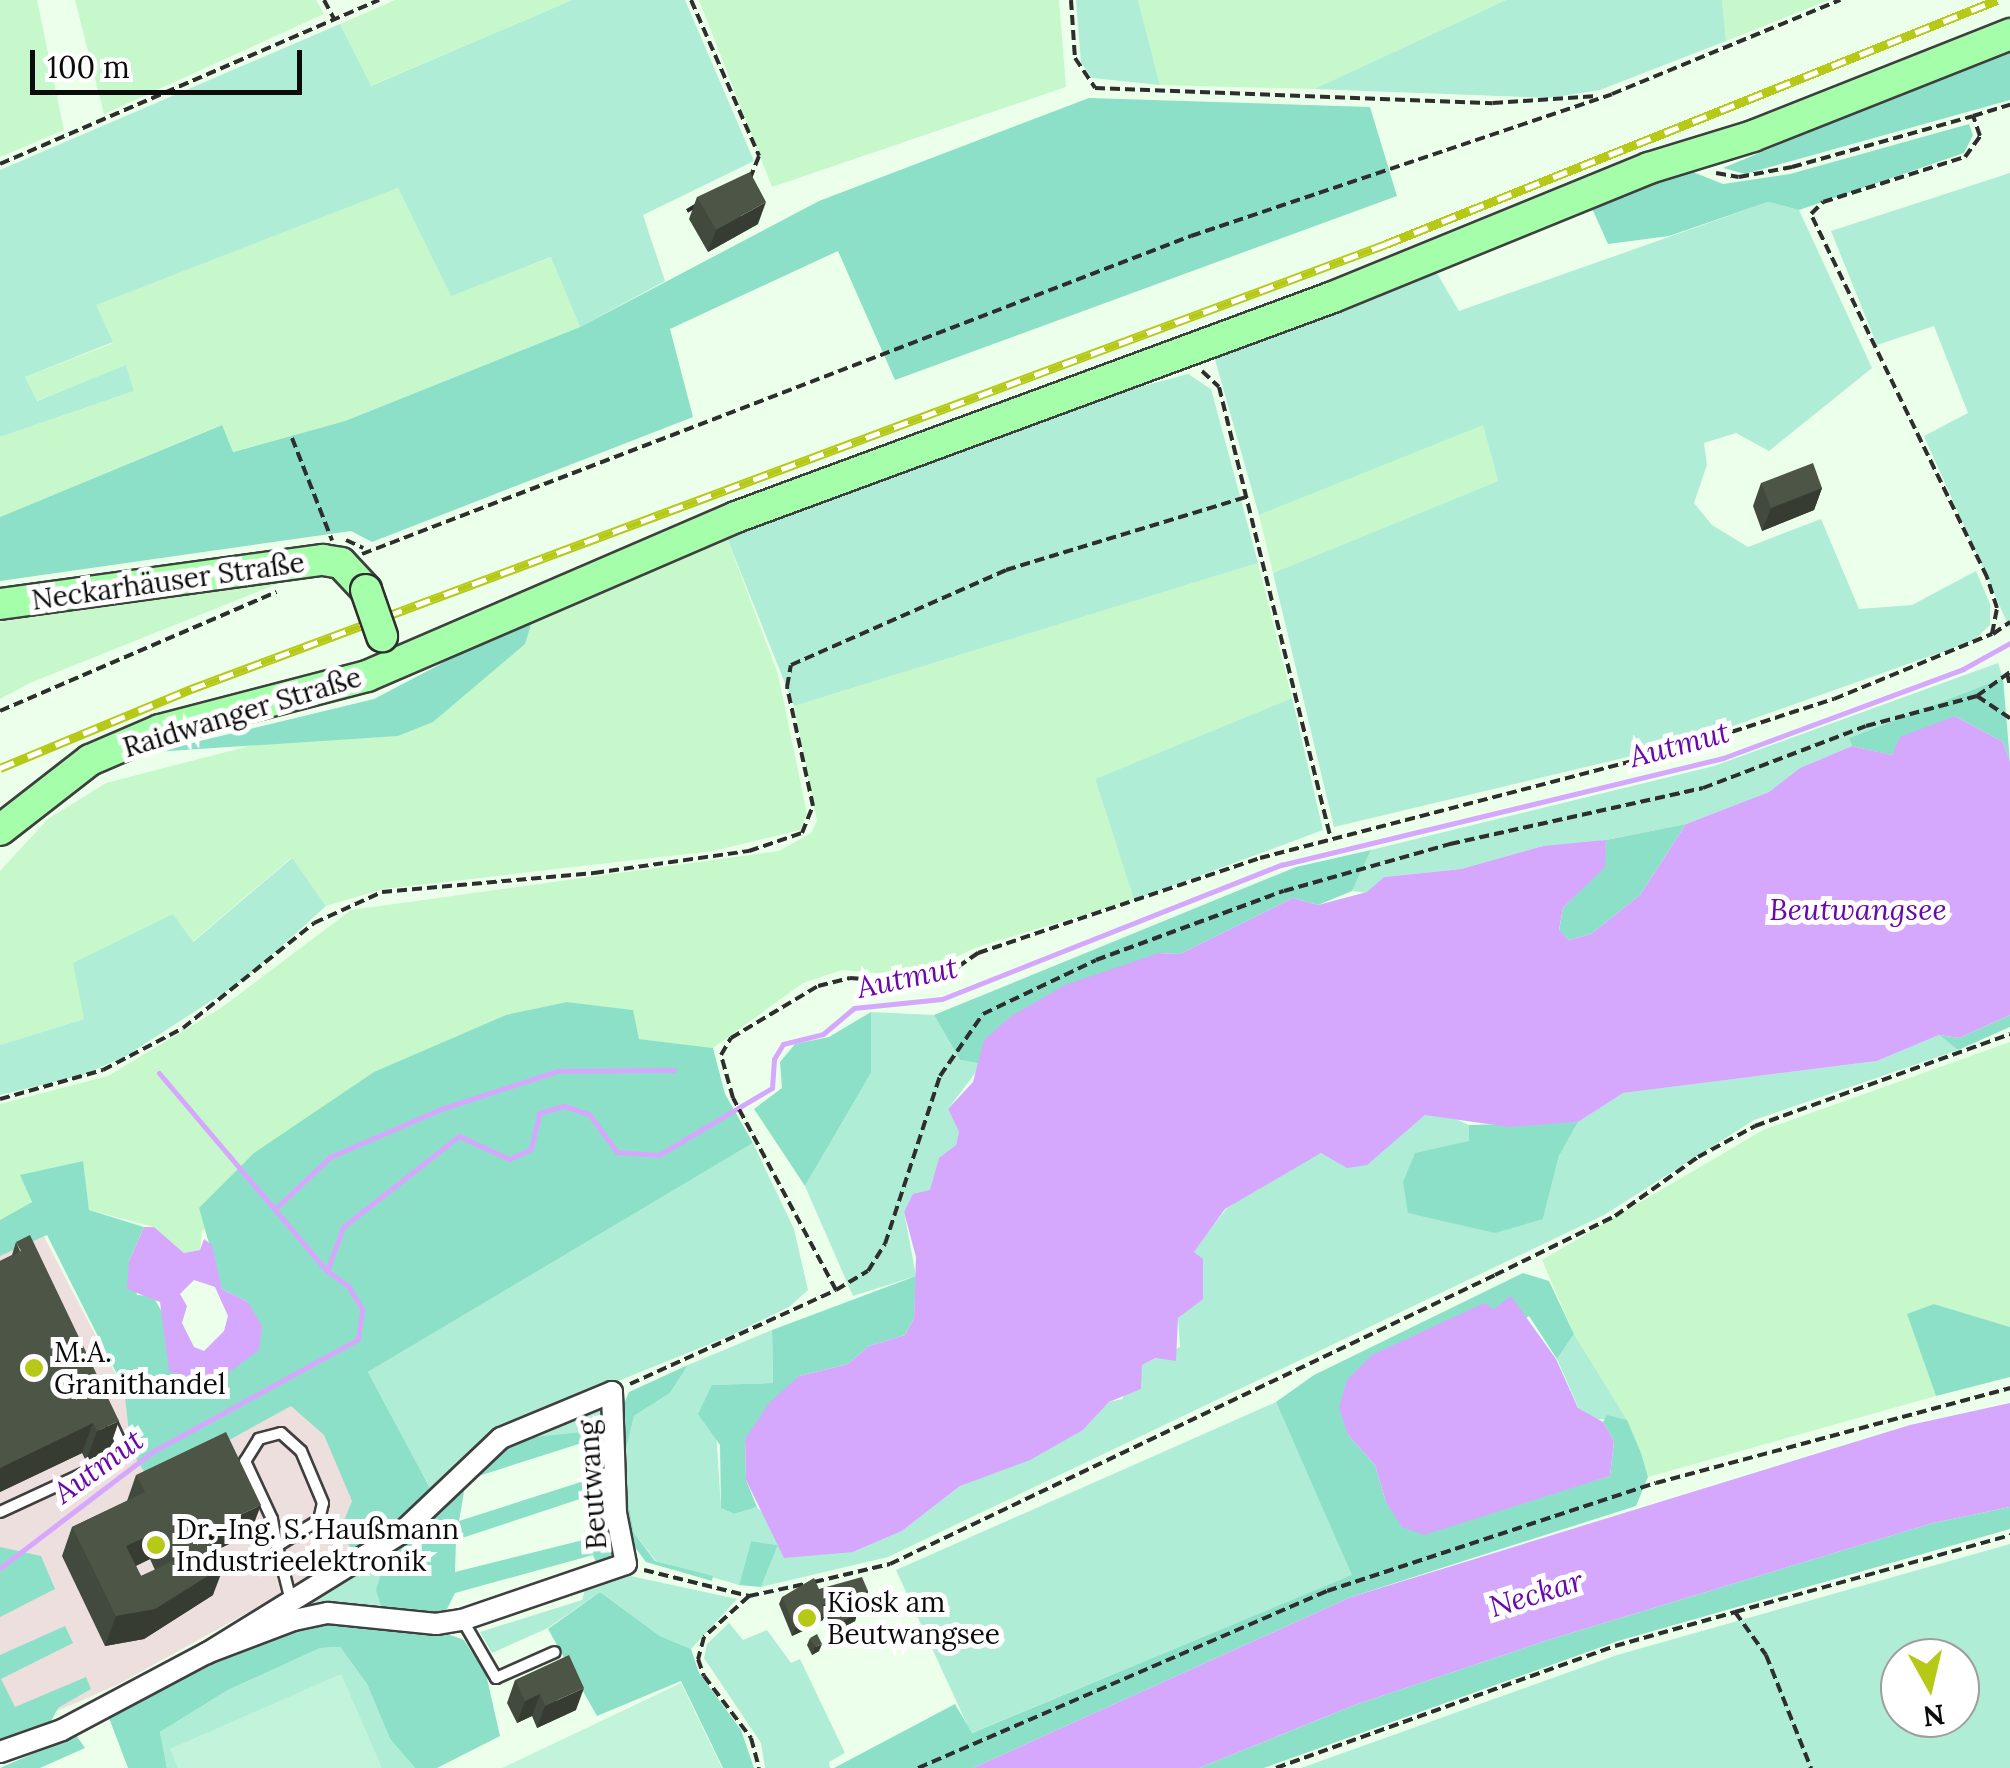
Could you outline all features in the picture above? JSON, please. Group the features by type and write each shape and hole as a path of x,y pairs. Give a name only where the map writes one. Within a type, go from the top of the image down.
{"street":[{"name":"Raidwanger Straße","path":"0,830 90,760 143,738 312,693 386,650 1333,297 1687,156 2010,34"},
{"name":"Neckarhäuser Straße","path":"0,604 323,560 341,563 366,590 386,650"},
{"name":"Beutwang","path":"0,1752 62,1730 207,1653 290,1597 400,1534 500,1438 612,1392 616,1512 626,1564 462,1620 436,1624 328,1613 207,1653"}],"lane":[{"path":"0,1512 118,1452 120,1442 102,1407"},
{"path":"277,1546 319,1520 323,1503 301,1451 281,1432 258,1439 245,1461 277,1546 290,1597"},
{"path":"462,1620 496,1678 555,1652"}],"path":[{"path":"324,0 334,19"},
{"path":"0,164 379,0"},
{"path":"691,0 759,156 758,169 734,186"},
{"path":"1071,0 1075,58 1095,88 1493,104 1554,104 1612,94"},
{"path":"365,552 1191,236 1612,94 1840,0"},
{"path":"1687,156 1712,172 1739,177 2010,105"},
{"path":"1973,116 1980,136 1965,157 1823,202 1812,214 1987,577 1997,608 1992,634"},
{"path":"687,211 702,203"},
{"path":"1188,370 1211,375 1219,387 1330,835"},
{"path":"292,438 333,543"},
{"path":"0,1099 103,1070 183,1028 226,1000 314,923 382,892 594,873 749,851 802,833 813,806 787,687 791,665 1006,570 1248,496"},
{"path":"0,711 282,589"},
{"path":"836,1290 733,1098 721,1055 731,1038 818,986 850,978 933,984 978,953 1330,835 1674,750 1834,699 1992,634 2010,622"},
{"path":"612,1392 836,1290 868,1271 885,1244 940,1076 982,1014 1096,960 1284,891 1450,844 1703,788 1866,726 1977,696 2008,673 2010,686"},
{"path":"1977,696 2010,718"},
{"path":"626,1564 749,1596 890,1564 1615,1216 1698,1156 1755,1126 2010,1034"},
{"path":"918,1768 1326,1591 1656,1484 2010,1388"},
{"path":"1276,1768 1615,1646 2010,1535"},
{"path":"749,1596 704,1637 698,1658 704,1676 751,1738 759,1768"},
{"path":"1736,1612 1766,1655 1811,1768"}],"shaded area":[{"path":"2010,48 2010,100 1745,174 1723,168"},
{"path":"1089,98 1370,107 1397,196 895,380 838,251 670,329 693,417 372,542 351,531 0,581 0,517 222,425 233,452 345,421 580,327 819,201"},
{"path":"1969,124 1973,135 1964,153 1799,210 1768,202 1669,236 1608,244 1590,204 1688,170 1723,184 1790,174"},
{"path":"534,615 525,644 433,722 398,736 154,752 374,699"},
{"path":"2003,678 2010,762 2003,742 1955,716 1891,755 1852,746 1849,738"},
{"path":"1686,824 1640,895 1591,934 1569,940 1559,931 1563,908 1604,867 1606,840"},
{"path":"1371,850 1352,891 1318,905 1293,898 1180,954 1159,953 982,1064 960,1060 934,1015 1296,867"},
{"path":"567,1002 633,1010 639,1039 713,1048 725,1094 753,1143 368,1372 431,1490 397,1528 354,1556 341,1528 352,1501 324,1435 291,1406 151,1483 131,1450 124,1388 47,1235 0,1256 0,1220 32,1202 20,1175 83,1161 89,1210 144,1227 129,1261 137,1295 153,1296 167,1321 167,1357 223,1376 248,1302 222,1289 199,1208 254,1153 374,1072 506,1015"},
{"path":"871,1012 871,1073 805,1186 754,1109 782,1088 780,1062 795,1044 829,1037"},
{"path":"2010,1015 2010,1027 1958,1050 1939,1035 1959,1038"},
{"path":"1578,1122 1559,1156 1543,1219 1495,1233 1408,1213 1403,1182 1415,1153 1469,1141 1469,1125"},
{"path":"30,1210 166,1470 288,1400 327,1431 371,1544 119,1684 0,1736 0,1225"},
{"path":"1523,1273 1549,1281 1574,1334 1557,1359 1529,1316 1348,1435 1375,1465 1386,1502 1535,1498 1610,1476 1614,1441 1603,1422 1607,1415 1627,1420 1641,1453 1648,1477 1636,1506 1351,1597 973,1768 834,1768 955,1704 972,1733 1352,1575 1276,1402 1314,1375"},
{"path":"916,1276 914,1318 905,1335 869,1346 848,1364 799,1376 745,1439 746,1480 757,1507 734,1514 721,1508 720,1445 698,1414 712,1385 773,1383 772,1330"},
{"path":"1934,1304 2010,1327 2010,1377 1936,1396 1907,1314"},
{"path":"688,1365 670,1393 634,1416 622,1467 634,1533 655,1561 713,1576 712,1581 646,1562 631,1542 619,1473 622,1408 629,1392"},
{"path":"608,1429 602,1449 585,1442 466,1480 459,1521 584,1481 589,1471 605,1474 609,1501 594,1508 589,1496 456,1540 455,1572 595,1537 594,1526 610,1528 619,1549 613,1561 598,1567 593,1555 455,1593 443,1617 382,1609 376,1590 388,1550 505,1440"},
{"path":"2010,1507 2010,1529 1618,1641 1264,1768 1199,1768 1352,1706 1548,1640 1933,1523"},
{"path":"751,1541 778,1545 761,1587 739,1585"},
{"path":"0,1547 41,1556 55,1589 0,1617"},
{"path":"600,1592 660,1636 691,1649 699,1673 741,1730 754,1768 723,1768 681,1681 597,1716 548,1629"},
{"path":"308,1622 434,1629 464,1640 486,1674 500,1736 437,1768 415,1768 390,1739 367,1684 340,1647 320,1648 228,1690 160,1732 167,1768 128,1768 109,1718 244,1644"},
{"path":"65,1626 73,1643 1,1679 15,1707 86,1677 91,1689 58,1708 47,1729 0,1741 0,1655"},
{"path":"76,1735 85,1748 40,1768 0,1768"}],"green space":[{"path":"0,0 37,0 64,130 0,157"},
{"path":"75,0 316,0 324,14 104,114"},
{"path":"395,0 572,0 370,86 340,24"},
{"path":"572,0 685,0 754,161 643,215 665,281 580,327 551,257 451,296 398,188 96,305 113,342 25,377 37,401 126,365 134,391 0,437 0,170 340,24 371,86"},
{"path":"699,0 1059,0 1066,87 772,187"},
{"path":"1076,0 1138,0 1160,85 1092,78 1081,63"},
{"path":"1138,0 1506,0 1314,89 1160,85"},
{"path":"1506,0 1722,0 1726,41 1600,90 1549,98 1314,89"},
{"path":"1722,0 1829,0 1726,41"},
{"path":"2010,173 2010,629 1924,436 1968,413 1934,326 1877,345 1831,231"},
{"path":"398,188 451,295 552,257 580,327 345,421 232,452 221,425 0,517 0,437 134,391 126,366 36,401 25,377 113,343 95,305"},
{"path":"1768,202 1799,210 1872,368 1769,451 1736,433 1704,443 1707,465 1694,503 1712,525 1748,547 1821,519 1859,609 1912,605 1976,571 1990,604 1990,625 1973,641 1682,744 1334,827 1273,573 1498,481 1483,425 1259,515 1214,356 1435,270 1459,311"},
{"path":"1188,374 1211,389 1258,563 794,706 725,533 1087,401"},
{"path":"1483,424 1498,481 1273,573 1259,515"},
{"path":"725,533 778,674 807,814 800,830 713,851 383,889 326,906 291,858 192,942 84,1019 0,1045 0,871 48,819 106,783 257,744 398,736 534,615"},
{"path":"1258,563 1292,698 1095,779 1134,900 977,947 914,977 842,970 803,983 713,1048 638,1039 632,1010 567,1002 202,1231 200,1250 184,1253 154,1227 89,1210 82,1161 21,1176 32,1202 0,1220 0,1104 108,1076 221,1008 351,910 779,851 811,833 817,821 794,706"},
{"path":"297,576 30,683 0,699 0,622"},
{"path":"1998,663 2003,678 1849,738 1852,746 1800,768 1769,792 1686,824 1570,847 1543,846 1461,869 1384,877 1367,893 1352,891 1371,850 1714,766"},
{"path":"1292,698 1323,830 1134,900 1095,779"},
{"path":"292,858 326,906 245,979 126,1056 83,1075 0,1095 0,1045 84,1019 73,963 173,914 193,942"},
{"path":"871,1012 934,1015 960,1060 982,1064 948,1109 959,1132 956,1145 930,1191 904,1212 916,1276 853,1296 805,1186 871,1073"},
{"path":"1939,1035 1958,1050 1754,1120 1604,1215 888,1557 761,1587 778,1545 853,1552 902,1531 960,1486 1083,1430 1109,1402 1122,1399 1142,1365 1180,1347 1178,1319 1186,1308 1193,1252 1226,1209 1274,1175 1321,1153 1335,1158 1400,1135 1425,1115 1447,1115 1469,1125 1470,1141 1543,1219 1559,1156 1578,1122 1622,1093 1877,1061"},
{"path":"2010,1042 2010,1327 1934,1304 1908,1315 1936,1396 1648,1477 1627,1420 1574,1334 1542,1260 1763,1130"},
{"path":"753,1143 794,1229 808,1290 789,1307 727,1337 504,1427 431,1490 368,1372"},
{"path":"772,1330 773,1383 713,1385 721,1508 734,1514 757,1507 774,1526 778,1545 751,1541 739,1585 656,1561 634,1533 622,1467 634,1416 670,1393 688,1365"},
{"path":"1574,1334 1627,1420 1591,1419 1579,1409 1557,1359"},
{"path":"1276,1402 1353,1575 971,1733 896,1570"},
{"path":"597,1403 606,1409 608,1429 505,1440"},
{"path":"2010,1544 2010,1768 1301,1768 1617,1655"},
{"path":"388,1550 382,1609 284,1617"},
{"path":"626,1575 737,1599 691,1649 660,1636 600,1592 548,1628 492,1653 480,1632 582,1600 586,1586"},
{"path":"729,1623 743,1640 767,1630 791,1663 800,1659 845,1753 829,1762 830,1768 765,1768 761,1743 704,1658 707,1644"},
{"path":"340,1647 367,1684 390,1739 415,1768 167,1768 160,1732 228,1690 320,1648"},
{"path":"341,1674 382,1768 178,1768 170,1749"},
{"path":"681,1683 722,1768 502,1768"}],"water":[{"name":"Beutwangsee","path":"1955,716 2003,742 2010,762 2010,1015 1959,1038 1939,1035 1877,1061 1623,1093 1578,1122 1509,1127 1425,1115 1367,1165 1347,1168 1321,1153 1225,1209 1194,1252 1203,1259 1203,1299 1178,1318 1176,1361 1156,1358 1142,1365 1141,1389 1109,1402 1083,1430 1030,1460 960,1486 902,1531 853,1552 784,1558 746,1480 745,1439 770,1402 799,1376 848,1364 869,1346 905,1335 914,1318 916,1257 904,1212 913,1194 930,1190 939,1158 956,1145 959,1132 948,1109 973,1082 984,1040 1010,1017 1065,985 1159,953 1180,954 1293,898 1318,905 1367,892 1384,877 1461,869 1543,846 1606,840 1605,867 1563,908 1559,930 1569,940 1591,934 1640,895 1686,824 1769,792 1800,768 1852,746 1892,755 1900,737"},
{"path":"144,1227 154,1227 184,1253 200,1250 204,1239 212,1245 222,1289 248,1302 262,1326 259,1350 224,1376 183,1378 169,1371 160,1302 127,1289 129,1261","holes":["194,1280 215,1287 228,1316 224,1331 204,1351 194,1347 182,1323 187,1306 180,1294"]},
{"path":"1511,1296 1556,1359 1578,1408 1603,1422 1614,1441 1610,1476 1424,1535 1402,1527 1386,1502 1375,1465 1348,1435 1339,1407 1347,1380 1372,1355 1484,1303 1494,1309"},
{"name":"Neckar","path":"2010,1403 2010,1507 1933,1523 1548,1640 1352,1706 1199,1768 973,1768 1351,1597 1910,1425"}],"building":[{"path":"750,172 766,202 716,230 697,197"},
{"path":"1813,463 1822,488 1771,508 1761,483"},
{"name":"M.A. Granithandel","path":"30,1235 119,1421 97,1431 93,1423 0,1468 0,1261 21,1251 16,1242"},
{"name":"Dr.-Ing. S. Haußmann Industrieelektronik","path":"226,1432 261,1505 207,1531 224,1566 155,1609 116,1616 72,1527 145,1492 136,1475","holes":["161,1530 175,1560 141,1576 126,1546"]},
{"path":"862,1577 868,1591 822,1605 825,1612 817,1616 814,1610 806,1614 810,1621 795,1628 782,1597 814,1578 819,1589"},
{"path":"850,1599 857,1614 837,1624 830,1609"},
{"path":"817,1634 822,1644 815,1647 810,1638"},
{"path":"569,1655 584,1688 545,1706 540,1694 525,1701 515,1680"}],"waterway":[{"name":"Autmut","path":"0,1568 152,1452 358,1339 362,1309 348,1286 327,1271 343,1227 459,1136 509,1159 531,1149 539,1113 564,1106 589,1114 617,1152 659,1155 772,1088 774,1059 783,1044 823,1034 854,1008 942,999 1281,865 1723,758 1963,669 2010,643"},
{"path":"277,1207 330,1157 441,1109 557,1071 674,1070"},
{"path":"159,1073 327,1271"}],"railway":[{"path":"0,768 191,689 1386,244 1997,0"}],"place":[{"name":"M.A. Granithandel","path":"34,1368"},
{"name":"Dr.-Ing. S. Haußmann Industrieelektronik","path":"156,1545"},
{"name":"Kiosk am Beutwangsee","path":"807,1618"}]}
